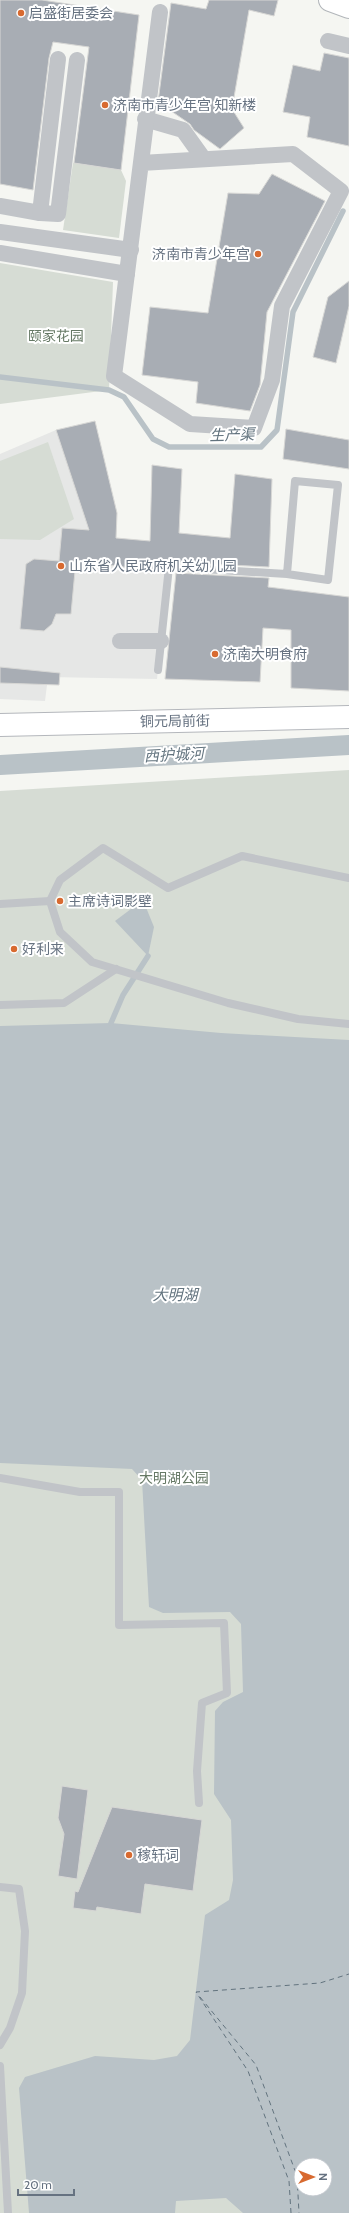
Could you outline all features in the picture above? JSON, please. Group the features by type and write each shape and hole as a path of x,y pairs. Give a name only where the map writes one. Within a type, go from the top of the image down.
{"street":[{"path":"330,0 349,7"},
{"path":"141,162 293,154 345,192 282,306 272,380 254,428 190,424 114,376 131,250 145,119 160,12"},
{"path":"328,41 349,46"},
{"path":"40,213 58,59"},
{"path":"0,206 40,213 58,214 77,60"},
{"path":"145,119 183,130 204,158"},
{"path":"0,232 131,250"},
{"path":"0,253 127,274"},
{"path":"120,641 161,641"},
{"name":"铜元局前街","path":"0,725 349,717"}],"lane":[{"path":"158,670 169,567 287,574 328,580 338,485 296,481 287,574"},
{"path":"349,878 242,856 168,888 103,848 60,880 50,901 60,932 92,962 228,1003 298,1019 349,1024"},
{"path":"0,904 50,901"},
{"path":"0,1005 64,1003 120,970"},
{"path":"0,1478 80,1492 119,1492 119,1625 224,1623 227,1693 202,1702 197,1771 199,1803"},
{"path":"0,1887 18,1889 25,1931 22,1993 10,2028 0,2045"},
{"path":"0,2066 8,2213"}],"shaded area":[{"name":"山东省人民政府机关幼儿园","path":"56,430 89,530 87,562 158,571 168,575 157,679 48,677 45,701 0,699 0,454"}],"green space":[{"path":"73,163 121,170 126,181 119,238 63,230"},
{"name":"颐家花园","path":"0,263 113,282 109,390 0,404"},
{"path":"48,442 74,519 40,540 0,539 0,461"},
{"name":"大明湖公园","path":"349,770 349,2213 0,2213 0,791"}],"water":[{"path":"143,900 154,927 148,956 115,921"},
{"name":"大明湖","path":"111,1023 221,1033 349,1040 349,2213 243,2213 226,2198 176,2201 175,2213 29,2213 19,2088 25,2077 95,2056 154,2060 177,2056 190,2040 205,1915 229,1900 233,1880 231,1820 214,1794 215,1711 223,1702 243,1692 241,1624 230,1612 163,1613 149,1607 142,1480 132,1469 0,1463 0,1026"}],"building":[{"path":"0,0 42,0 139,15 121,170 74,163 89,47 53,42 49,58 33,190 0,184"},
{"path":"209,0 278,0 274,16 249,10 232,109 244,128 220,149 194,130 190,124 158,102 171,3 206,9"},
{"path":"324,53 349,58 349,146 307,137 310,117 283,112 293,65 320,71"},
{"name":"济南市青少年宫","path":"272,174 325,201 267,312 260,385 250,411 196,403 198,382 142,375 150,307 208,313 228,193 259,194"},
{"path":"349,281 349,306 336,363 313,357 328,297"},
{"path":"95,421 117,513 116,538 150,541 152,465 182,469 179,533 230,538 235,474 272,479 269,567 169,562 164,564 163,571 150,571 76,560 71,614 56,614 52,624 44,631 20,629 26,564 34,559 59,561 62,528 89,530 56,430"},
{"path":"286,429 349,440 349,469 283,459"},
{"name":"济南大明食府","path":"176,573 269,578 268,587 349,597 349,691 291,688 291,630 263,628 260,682 165,679"},
{"path":"0,667 60,673 59,685 0,683"},
{"path":"62,1786 88,1790 77,1879 58,1876 64,1834 58,1818"},
{"name":"稼轩词","path":"112,1807 202,1820 193,1891 145,1884 141,1914 97,1907 96,1911 73,1908 75,1891 78,1892"}],"waterway":[{"name":"生产渠","path":"0,377 109,390 124,397 153,439 169,447 261,447 277,430 293,312 343,211"},
{"name":"西护城河","path":"0,765 349,745"},
{"path":"111,1023 123,995 148,956"}],"ferry route":[{"path":"291,2213 289,2181 248,2071 196,1992 320,1983 349,1974"},
{"path":"200,1997 256,2065 297,2176 299,2213"}],"place":[{"name":"启盛街居委会","path":"21,13"},
{"name":"济南市青少年宫 知新楼","path":"105,105"},
{"name":"济南市青少年宫","path":"258,254"},
{"name":"山东省人民政府机关幼儿园","path":"61,566"},
{"name":"济南大明食府","path":"215,654"},
{"name":"主席诗词影壁","path":"60,901"},
{"name":"好利来","path":"14,949"},
{"name":"稼轩词","path":"129,1855"}]}
